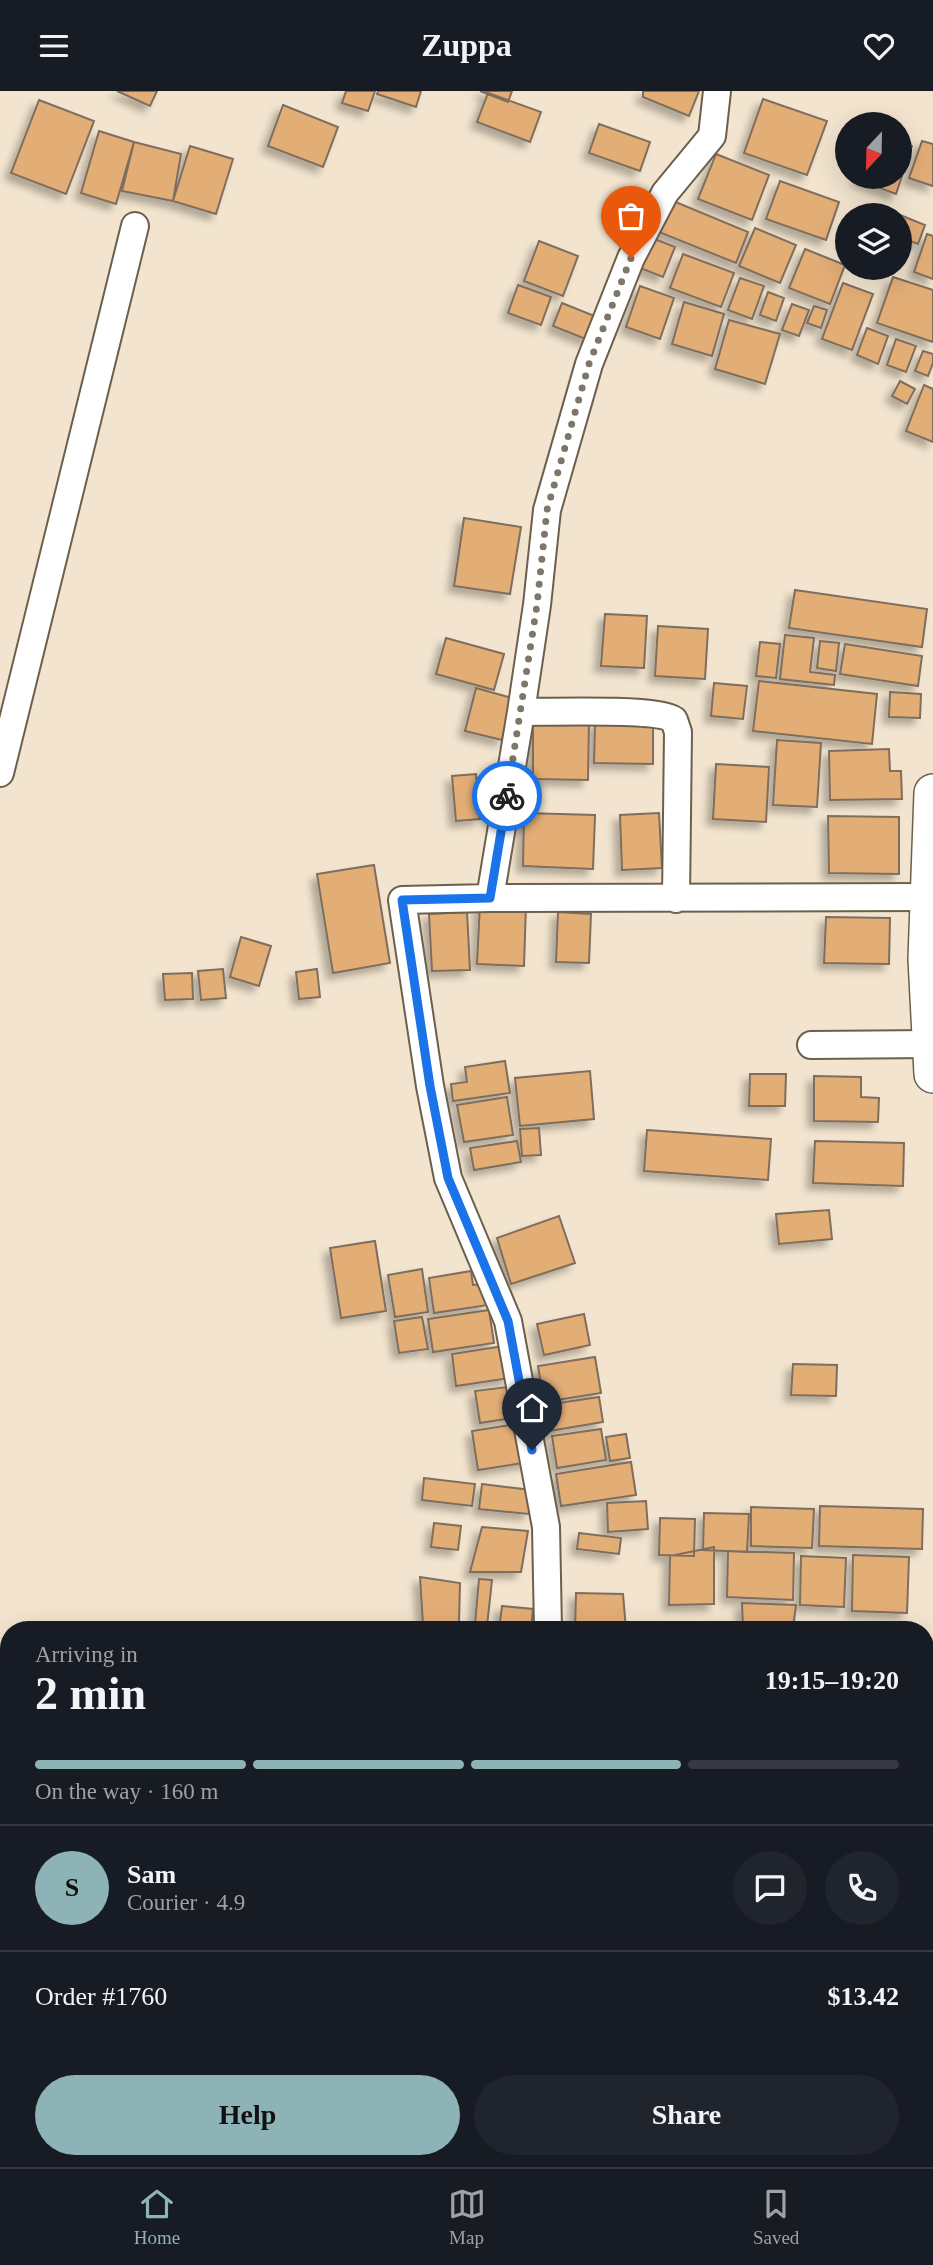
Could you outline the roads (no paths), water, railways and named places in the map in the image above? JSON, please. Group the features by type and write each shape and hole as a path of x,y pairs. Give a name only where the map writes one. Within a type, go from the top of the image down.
{"street":[{"path":"490,898 537,605 547,510 589,364 631,258 665,193 712,136 716,91"},
{"path":"0,773 135,226"},
{"path":"521,712 642,713 664,715 674,720 678,732 676,899"},
{"path":"811,1045 932,1059 927,958 933,793"},
{"path":"548,1621 546,1527 508,1321 448,1178 402,900 929,897"}]}
